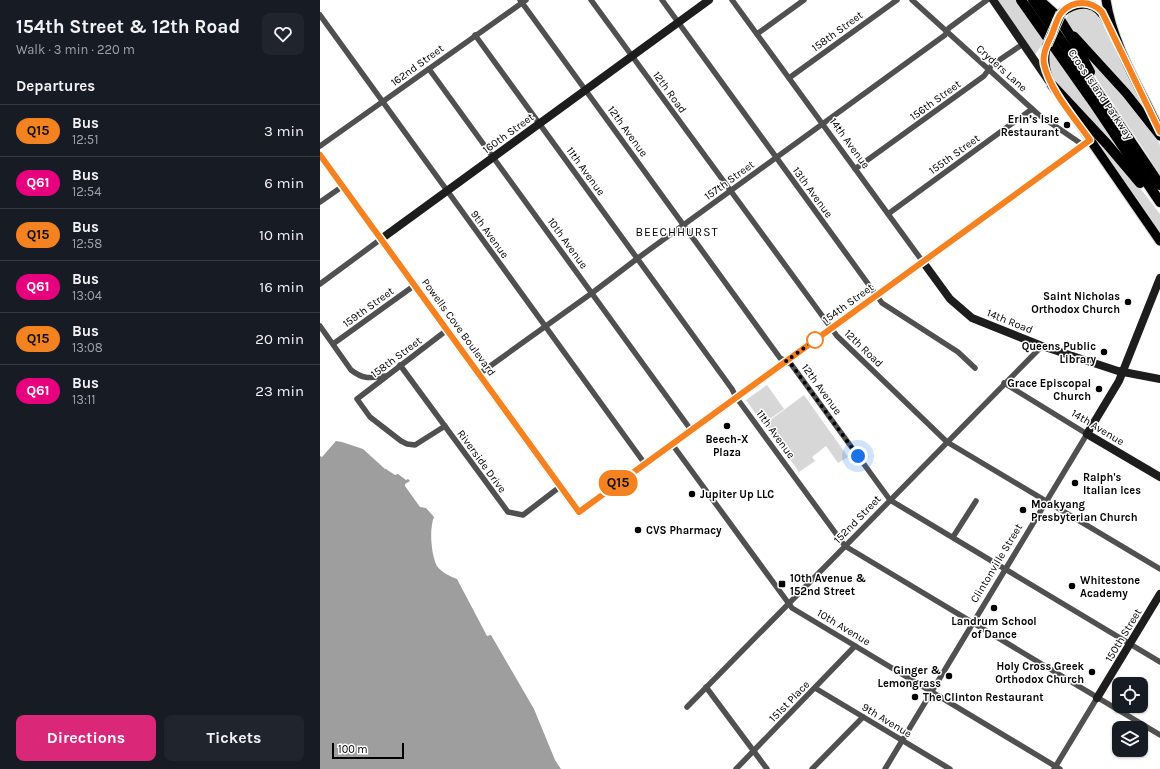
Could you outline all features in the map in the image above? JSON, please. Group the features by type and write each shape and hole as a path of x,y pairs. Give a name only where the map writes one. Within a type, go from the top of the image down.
{"highway":[{"name":"Cross Island Parkway","path":"1021,0 1093,102 1160,202"},
{"name":"Cross Island Parkway","path":"1033,0 1160,185"},
{"path":"1039,0 1060,15 1116,119"},
{"path":"1052,85 1118,157 1160,209"}],"main road":[{"path":"1066,0 1044,53 1044,61 1052,85 1086,143 1160,242"},
{"path":"1106,0 1112,28 1121,52"},
{"path":"1060,15 1067,8 1077,2 1085,1 1093,4 1099,9 1104,16 1160,132"},
{"path":"1060,15 1087,51 1126,93 1160,136"}],"street":[{"name":"12th Road","path":"591,0 831,328 947,442 1160,569"},
{"name":"13th Avenue","path":"662,0 882,303 958,352 975,368"},
{"name":"160th Street","path":"320,284 709,0"},
{"name":"14th Avenue","path":"732,0 950,299"},
{"path":"757,34 804,0"},
{"name":"158th Street","path":"789,78 897,0"},
{"name":"Cryders Lane","path":"912,0 1047,122 1086,143"},
{"name":"157th Street","path":"479,374 946,35 949,28 987,0"},
{"path":"993,0 1052,85"},
{"path":"1046,0 1060,15"},
{"name":"162nd Street","path":"320,146 523,1"},
{"name":"12th Avenue","path":"523,1 780,358 791,364 890,500 1160,662"},
{"name":"9th Avenue","path":"320,15 645,464"},
{"name":"11th Avenue","path":"475,35 638,258 732,389 736,397 845,546 1160,735"},
{"name":"156th Street","path":"855,169 984,76 990,70 992,65 1023,44"},
{"name":"10th Avenue","path":"429,68 691,430"},
{"name":"155th Street","path":"888,214 1032,109"},
{"name":"154th Street","path":"579,512 1086,143"},
{"name":"Powells Cove Boulevard","path":"320,155 579,512"},
{"path":"320,202 343,186"},
{"name":"Clintonville Street","path":"885,769 1118,382 1160,278"},
{"name":"159th Street","path":"333,344 415,285"},
{"name":"14th Road","path":"950,299 972,318 1042,346 1123,372 1160,379"},
{"path":"320,326 351,370 366,378 387,376"},
{"name":"158th Street","path":"357,399 448,330"},
{"name":"152nd Street","path":"687,707 1042,346"},
{"name":"Riverside Drive","path":"400,365 508,512 523,515 561,486"},
{"name":"14th Avenue","path":"1004,383 1160,477"},
{"name":"Riverside Drive","path":"357,399 370,417 407,444 415,445 445,426"},
{"name":"10th Avenue","path":"672,444 792,608 1057,768"},
{"path":"953,537 976,501"},
{"name":"150th Street","path":"1057,768 1097,698 1160,594"},
{"name":"151st Place","path":"736,769 855,646"},
{"path":"706,687 767,769"},
{"name":"9th Avenue","path":"815,688 950,769"},
{"path":"812,769 863,717"}],"shaded area":[{"path":"997,0 1016,0 1044,41 1035,55"},
{"path":"1093,6 1106,25 1124,70 1140,102 1139,103 1065,21 1072,7"},
{"path":"1081,48 1123,95 1152,132 1160,145 1160,176 1099,82"},
{"path":"1052,51 1113,139 1112,141 1130,168 1067,97 1052,76 1049,60"},
{"path":"1089,131 1127,171 1160,214 1160,233"},
{"path":"767,385 784,409 763,424 746,400"},
{"path":"804,395 848,457 838,463 826,446 812,457 815,461 799,472 765,424"},
{"path":"336,441 363,449 385,469 410,481 405,484 405,486 420,507 426,508 434,517 432,522 431,542 433,555 437,566 449,576 457,579 487,636 491,635 534,709 555,760 561,769 320,769 320,456 322,457"}],"bus line":[{"name":"Q15","path":"320,155 579,512 1090,140 1052,85 1044,63 1044,53 1046,47 1063,10 1077,2 1085,1 1098,7 1102,12 1160,132"}],"place":[{"name":"Erin’s Isle Restaurant","path":"1067,125"},
{"name":"Saint Nicholas Orthodox Church","path":"1128,302"},
{"name":"Queens Public Library","path":"1104,352"},
{"name":"Grace Episcopal Church","path":"1099,389"},
{"name":"Beech-X Plaza","path":"727,426"},
{"name":"Ralph's Italian Ices","path":"1075,483"},
{"name":"Jupiter Up LLC","path":"692,494"},
{"name":"Moakyang Presbyterian Church","path":"1023,510"},
{"name":"CVS Pharmacy","path":"638,530"},
{"name":"10th Avenue & 152nd Street","path":"782,584"},
{"name":"Whitestone Academy","path":"1072,586"},
{"name":"Landrum School of Dance","path":"994,608"},
{"name":"Holy Cross Greek Orthodox Church","path":"1092,672"},
{"name":"Ginger & Lemongrass","path":"949,676"},
{"name":"The Clinton Restaurant","path":"915,697"}],"district":[{"name":"BEECHHURST","path":"677,232"}],"route":[{"path":"815,340 786,361 791,364 858,456"}]}
